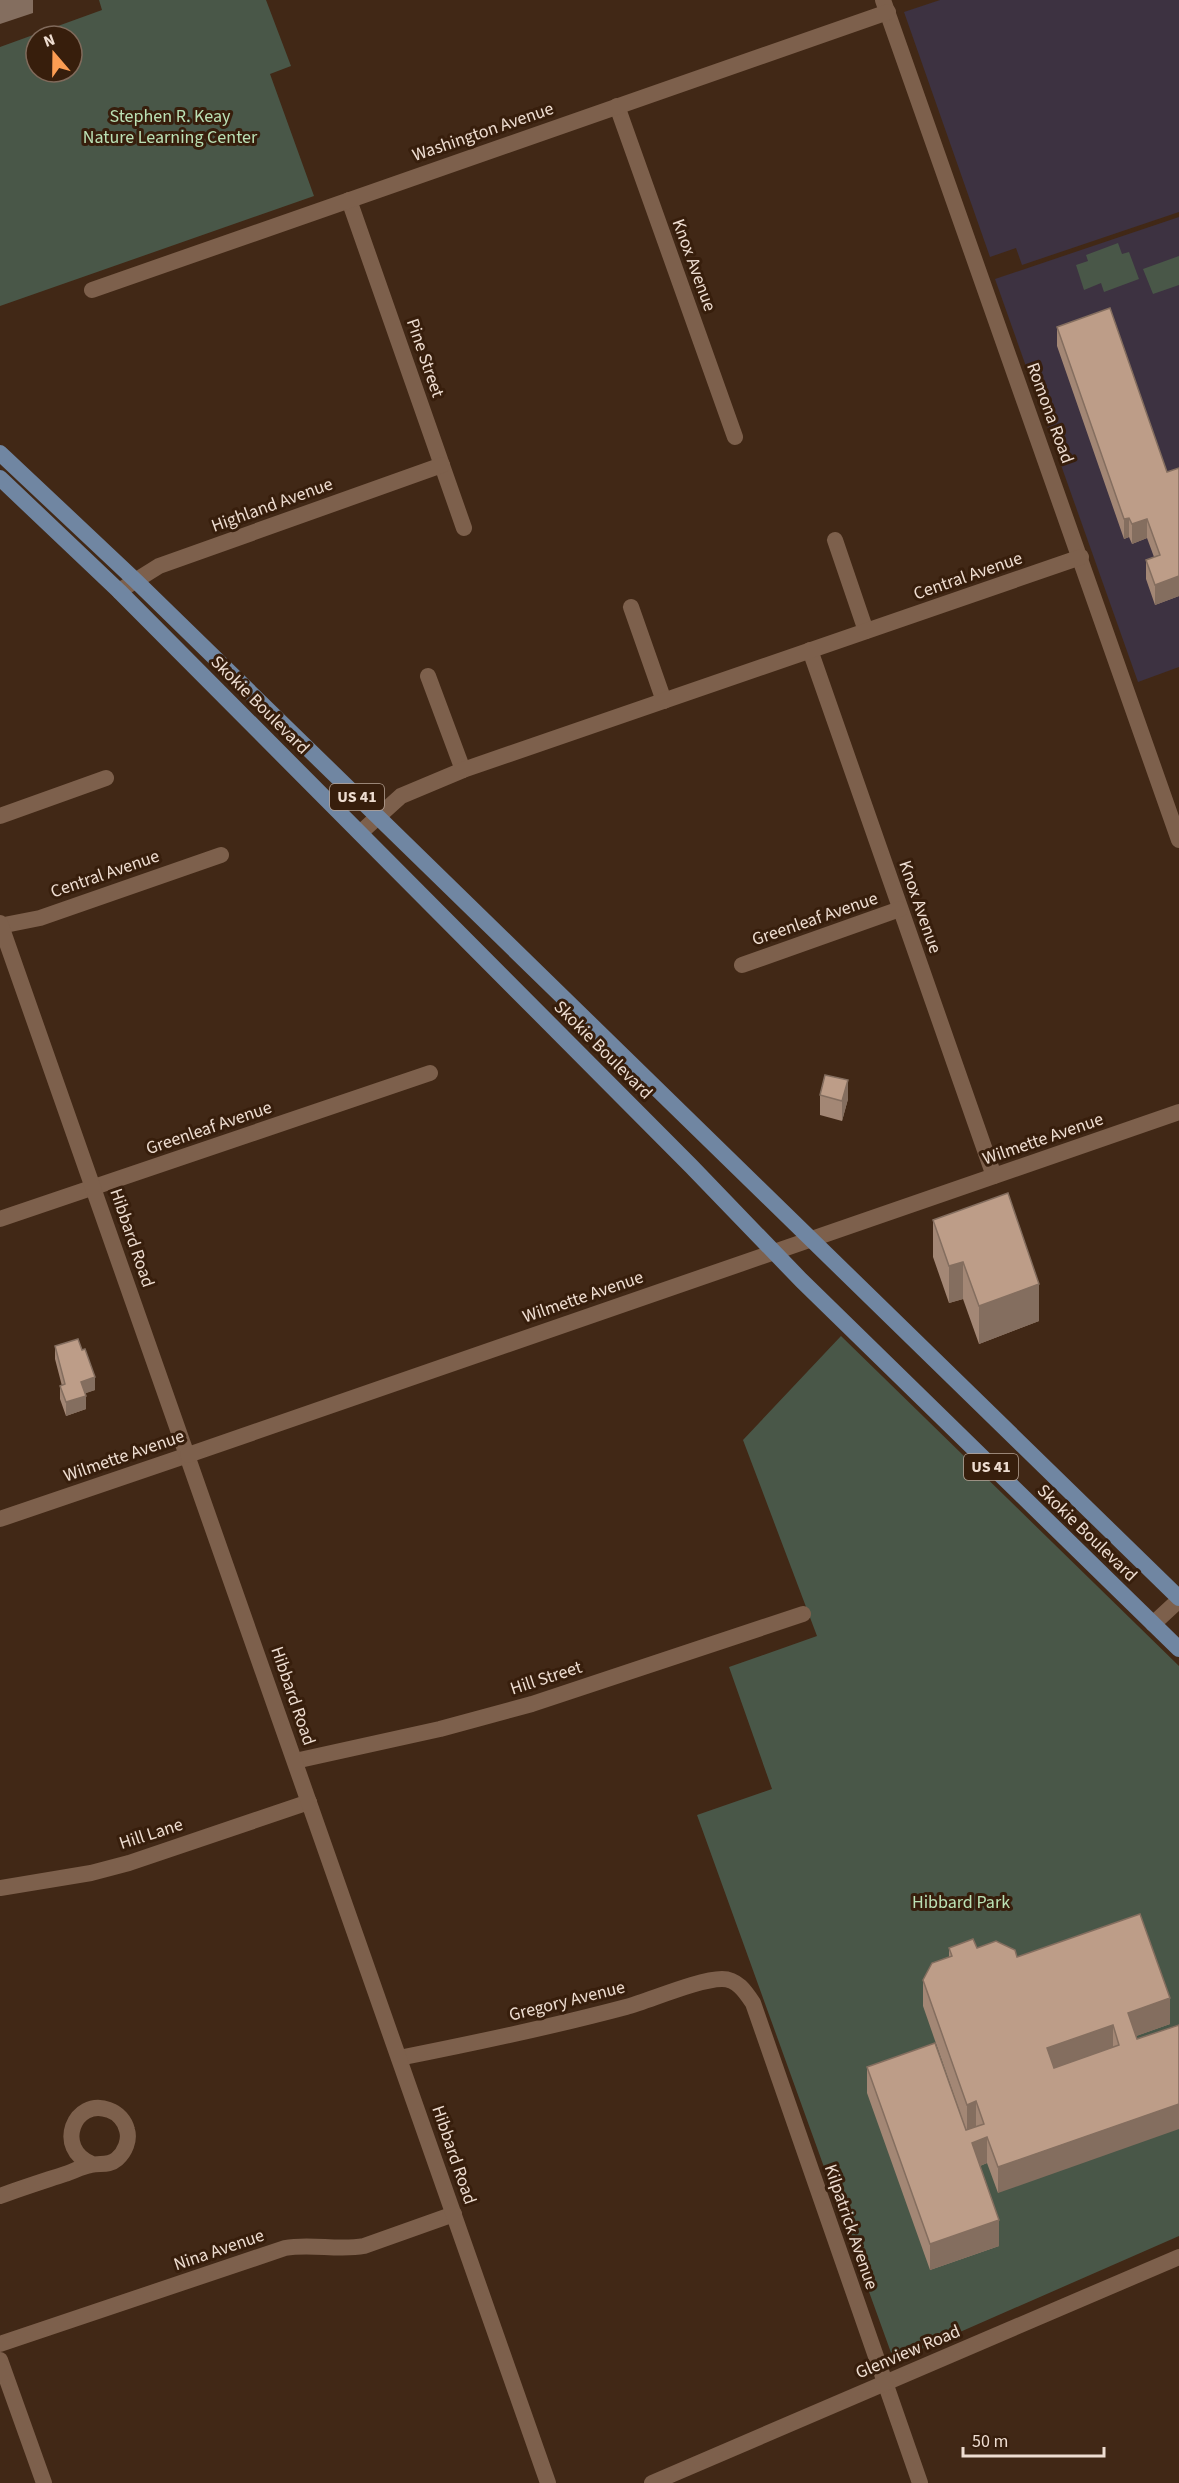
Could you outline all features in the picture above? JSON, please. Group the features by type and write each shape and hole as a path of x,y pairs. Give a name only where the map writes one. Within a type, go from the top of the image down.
{"main road":[{"name":"Skokie Boulevard","path":"0,453 136,581 813,1238 1179,1599"},
{"name":"Skokie Boulevard","path":"0,478 120,591 774,1252 1179,1649"}],"street":[{"name":"Washington Avenue","path":"92,290 617,106 886,6"},
{"name":"Romona Road","path":"886,6 1179,840"},
{"name":"Knox Avenue","path":"617,106 735,437"},
{"name":"Pine Street","path":"350,200 464,528"},
{"name":"Highland Avenue","path":"120,591 159,566 442,465"},
{"path":"835,540 867,631"},
{"name":"Central Avenue","path":"360,833 400,796 464,770 1081,557"},
{"path":"632,607 664,701"},
{"name":"Knox Avenue","path":"810,650 994,1176"},
{"path":"428,676 464,770"},
{"path":"0,816 106,778"},
{"name":"Central Avenue","path":"0,925 40,918 221,855"},
{"name":"Greenleaf Avenue","path":"742,965 900,909"},
{"name":"Hibbard Road","path":"0,925 548,2483"},
{"name":"Greenleaf Avenue","path":"0,1219 430,1073"},
{"name":"Wilmette Avenue","path":"0,1519 1179,1112"},
{"path":"1153,1624 1179,1599"},
{"name":"Hill Street","path":"295,1761 440,1729 532,1704 803,1614"},
{"name":"Hill Lane","path":"0,1888 91,1873 309,1802"},
{"name":"Gregory Avenue","path":"399,2058 570,2022 646,2002 711,1980 732,1981 740,1986"},
{"name":"Kilpatrick Avenue","path":"740,1986 753,2003 920,2483"},
{"path":"0,2196 92,2164"},
{"name":"Nina Avenue","path":"0,2344 285,2248 296,2246 351,2249 454,2214"},
{"name":"Glenview Road","path":"652,2483 1179,2257"},
{"path":"0,2360 44,2483"}],"shaded area":[{"path":"940,0 1179,0 1179,212 1022,265 1016,248 990,257 904,12"},
{"path":"1179,217 1179,667 1138,682 995,279"}],"green space":[{"name":"Stephen R. Keay Nature Learning Center","path":"99,0 266,0 291,66 270,74 314,196 0,306 0,47 24,38 24,84 84,84 84,24 63,24 102,10"},
{"path":"1118,243 1122,254 1129,252 1139,279 1104,292 1101,283 1084,290 1076,265 1088,261 1086,255"},
{"path":"1179,256 1179,285 1153,294 1143,269"},
{"name":"Hibbard Park","path":"841,1336 1179,1666 1179,2236 894,2361 697,1815 772,1789 729,1667 817,1636 743,1440"}],"building":[{"path":"1110,308 1167,472 1179,468 1179,576 1155,585 1146,560 1160,555 1147,519 1132,524 1129,518 1124,519 1057,327"},
{"path":"825,1075 848,1080 842,1101 820,1095"},
{"path":"1008,1193 1039,1284 979,1306 963,1262 949,1266 933,1220"},
{"path":"78,1339 82,1350 85,1349 95,1377 81,1382 86,1396 66,1402 60,1386 65,1384 55,1346"},
{"path":"1140,1914 1170,1998 1128,2013 1137,2039 1179,2025 1179,2104 998,2167 987,2137 972,2143 999,2220 930,2244 867,2067 935,2043 966,2130 984,2124 976,2101 967,2105 923,1980 932,1963 952,1956 949,1948 973,1939 977,1948 996,1941 1015,1950 1017,1957","holes":["1113,2025 1119,2045 1054,2068 1047,2048"]}]}
